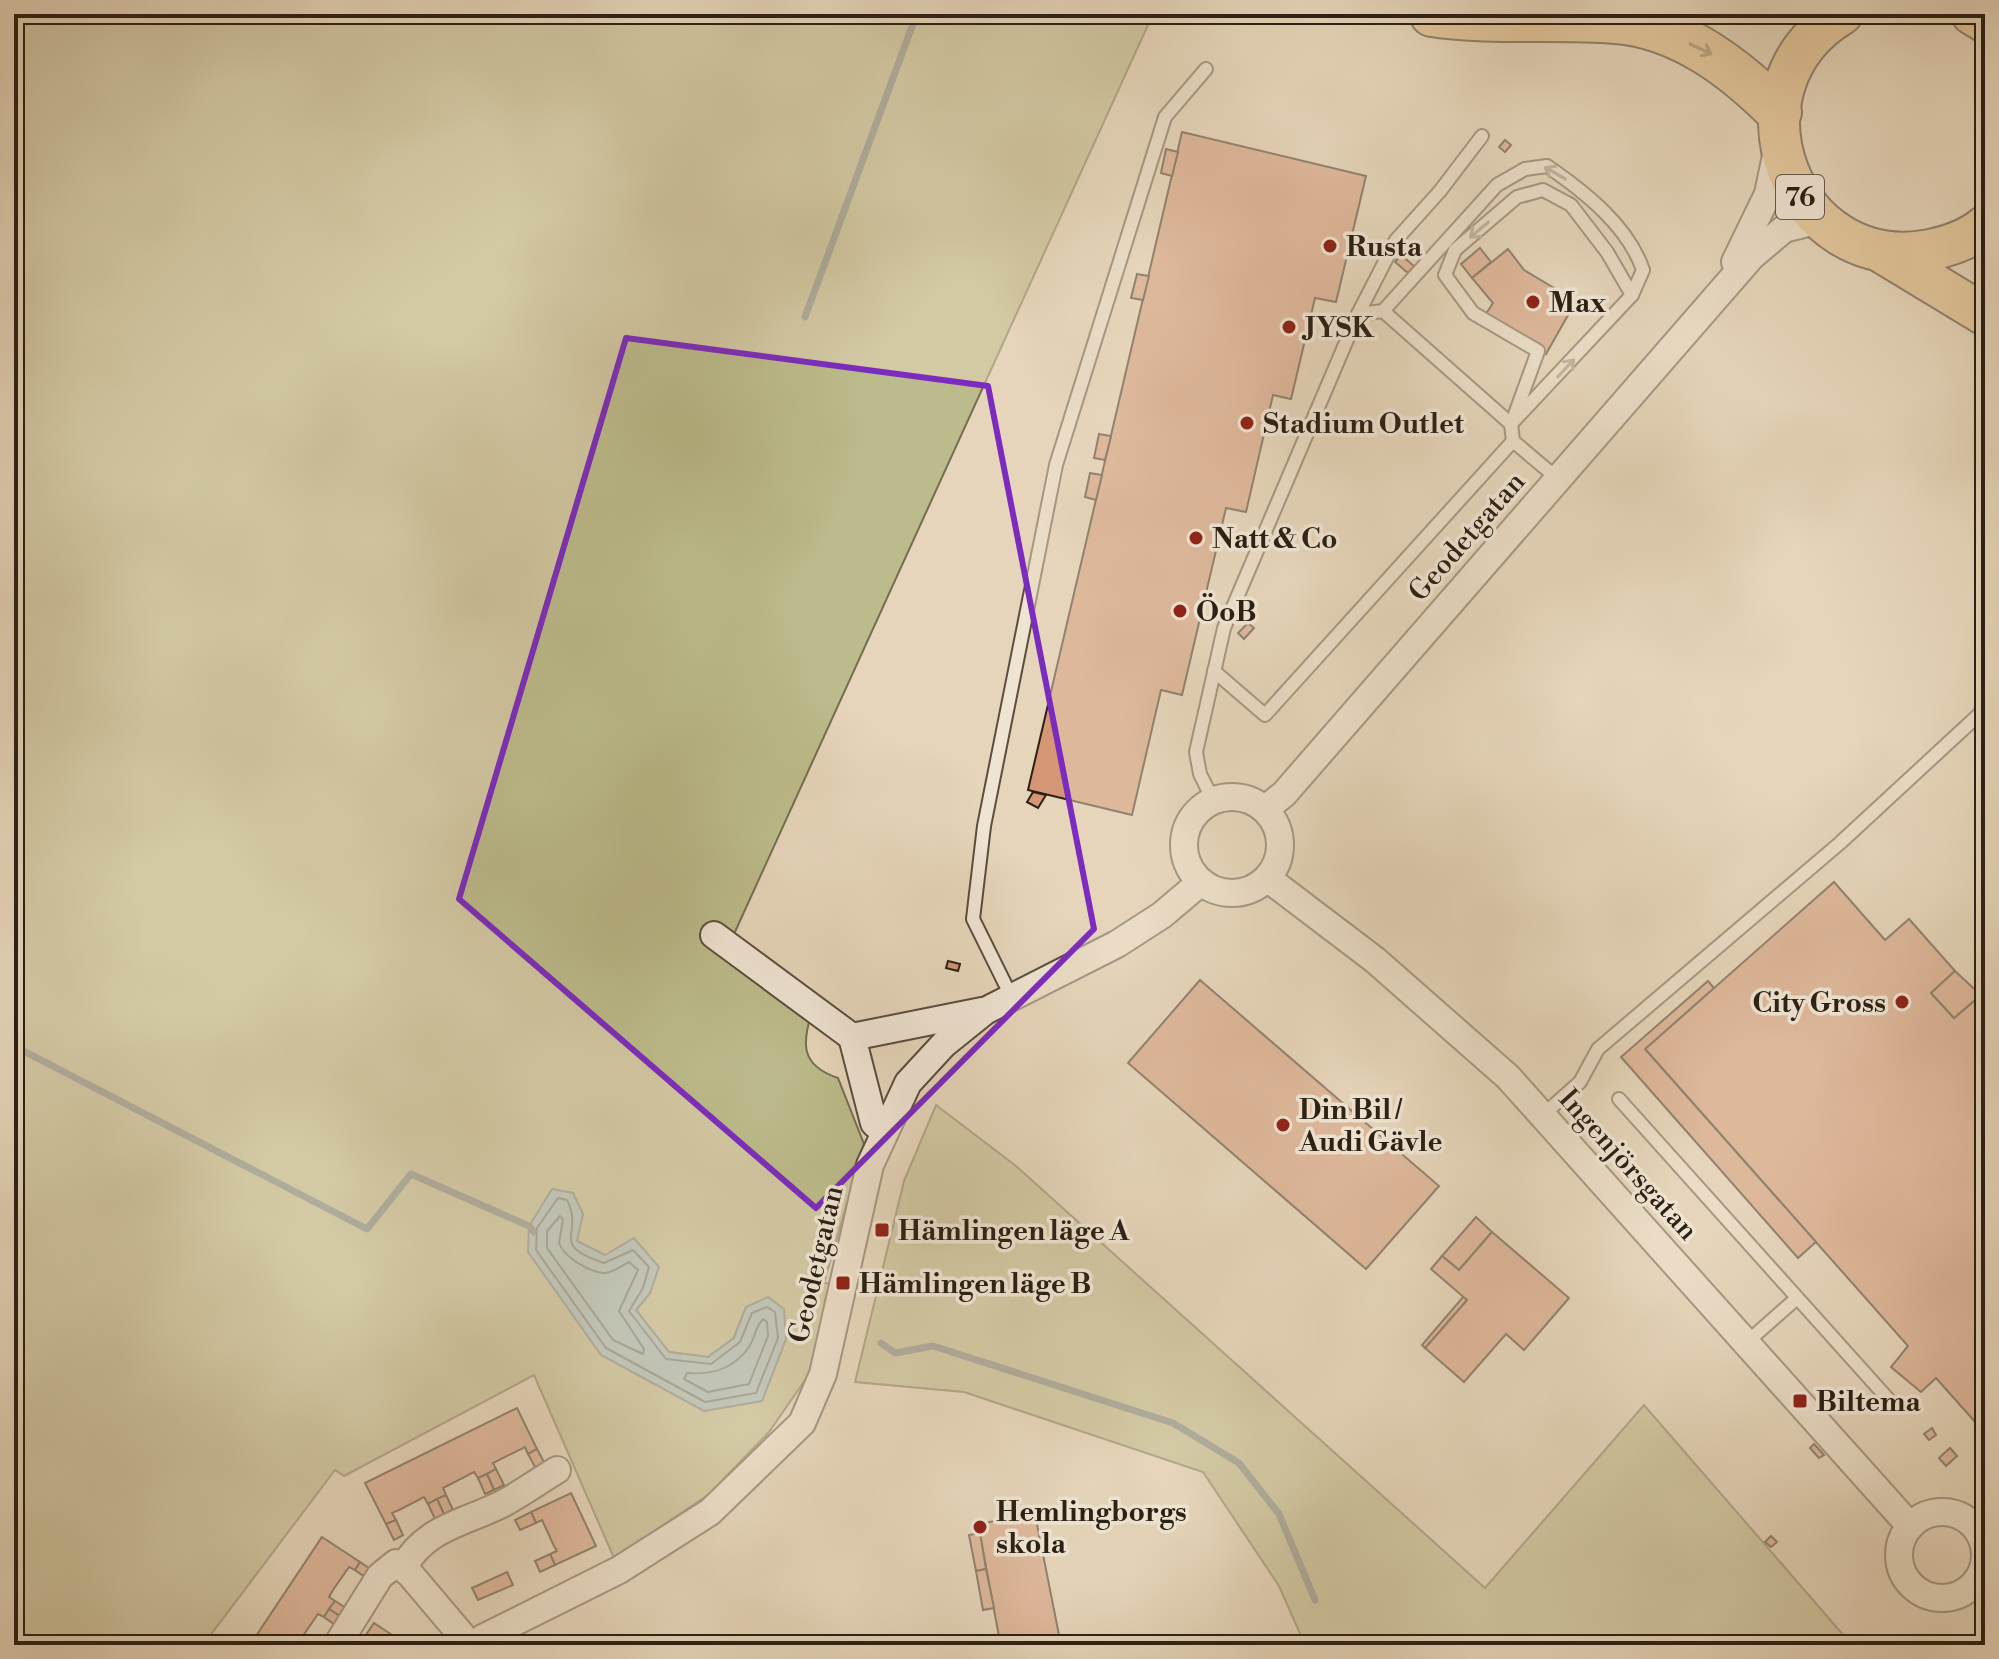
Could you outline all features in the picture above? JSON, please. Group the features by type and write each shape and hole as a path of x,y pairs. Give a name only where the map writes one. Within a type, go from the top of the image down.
{"highway":[{"path":"1432,14 1619,21 1656,31 1717,57 1779,127"}],"main road":[{"path":"1779,127 1789,74 1810,27 1842,14"},
{"path":"1972,14 1985,22"},
{"name":"76","path":"1779,127 1787,172 1801,199 1820,220 1844,237 1877,250 1985,315"},
{"name":"76","path":"1877,250 1913,253 1947,247 1985,226"}],"street":[{"name":"Geodetgatan","path":"1710,302 1756,224 1779,127"},
{"name":"Geodetgatan","path":"1265,809 1284,794 1710,302 1774,235 1798,224 1820,220"},
{"path":"1241,797 1265,809 1280,835 1276,866 1267,878 1256,887 1228,893 1201,882 1192,872 1184,845 1192,818 1213,800 1241,797"},
{"name":"Ingenjörsgatan","path":"1267,878 1431,1007 1508,1077 1910,1526"},
{"name":"Geodetgatan","path":"473,1645 619,1570 710,1512 802,1423 823,1374 870,1165 883,1131 908,1083 944,1044 985,1011 1117,944 1184,899 1201,882"},
{"path":"714,935 852,1037 874,1123 883,1131"},
{"path":"852,1037 985,1011"},
{"path":"403,1568 414,1548 441,1530 503,1503 557,1470"},
{"path":"1949,1513 1979,1521 1985,1552 1977,1599 1942,1598 1916,1589 1906,1579 1899,1552 1910,1526 1921,1517 1949,1513"},
{"path":"337,1645 380,1576 396,1563 473,1645"}],"lane":[{"path":"1012,999 973,919 984,826 1056,465 1165,117 1206,69"},
{"path":"1213,800 1200,774 1196,752 1224,628 1358,314 1396,240 1440,191 1482,136"},
{"path":"1358,314 1383,311 1497,185 1525,169 1547,166 1580,189 1635,247 1643,270 1632,295 1511,424"},
{"path":"1558,479 1513,441 1511,424 1538,351 1473,313 1445,275 1455,250 1517,197 1543,190 1571,205 1607,252 1632,295"},
{"path":"1383,311 1511,424"},
{"path":"1214,671 1265,715 1513,441"},
{"path":"1542,1116 1580,1082 1598,1049 1840,843 1985,709"},
{"path":"1619,1099 1889,1400"},
{"path":"1746,1343 1797,1298"}],"highlighted area":[{"path":"626,338 988,386 1094,929 816,1208 459,899"}],"shaded area":[{"path":"14,14 1153,14 729,945 813,1008 806,1042 810,1059 825,1073 838,1078 864,1144 824,1283 836,1284 812,1370 769,1432 708,1495 614,1558 534,1375 344,1476 335,1470 203,1645 14,1645","holes":["583,1214 576,1241 605,1255 650,1293 636,1310 669,1352 708,1357 733,1339 704,1411 529,1226"]},
{"path":"936,1105 1016,1166 1485,1588 1644,1405 1852,1645 1305,1645 1279,1586 1203,1472 964,1392 855,1382 904,1181"}],"water":[{"path":"552,1189 573,1193 583,1214 577,1241 605,1255 634,1238 659,1267 650,1293 636,1310 669,1352 708,1357 734,1338 746,1307 768,1297 784,1309 786,1339 762,1401 704,1411 601,1355 528,1252 529,1226"}],"building":[{"path":"1182,132 1366,176 1336,302 1315,298 1291,399 1273,395 1246,512 1226,508 1182,695 1161,690 1132,815 1028,790"},
{"path":"1505,140 1511,145 1505,152 1499,147"},
{"path":"1166,149 1178,152 1172,176 1161,173"},
{"path":"1480,248 1491,262 1472,278 1461,264"},
{"name":"Max","path":"1508,249 1524,270 1576,301 1546,354 1484,317 1493,303 1472,278"},
{"path":"1401,255 1414,266 1408,273 1395,262"},
{"path":"1137,274 1149,276 1143,300 1131,298"},
{"path":"1099,434 1111,436 1105,460 1094,458"},
{"path":"1090,473 1102,475 1096,500 1085,497"},
{"path":"1248,623 1254,628 1244,639 1238,633"},
{"path":"1033,792 1046,795 1038,808 1027,802"},
{"path":"1834,882 1885,940 1909,919 1955,971 1931,993 1954,1018 1974,1001 1985,1013 1985,1034 1975,1042 1985,1053 1985,1433 1936,1378 1921,1392 1891,1367 1908,1346 1645,1049"},
{"path":"1982,912 1985,916 1985,928 1976,918"},
{"path":"948,961 960,964 958,971 946,968"},
{"path":"1955,971 1985,999 1985,1013 1974,1001 1954,1018 1931,993"},
{"name":"Din Bil / Audi Gävle","path":"1200,980 1439,1186 1366,1269 1128,1063"},
{"path":"1708,981 1714,988 1645,1049 1816,1242 1798,1258 1621,1057"},
{"path":"1985,1034 1985,1053 1975,1042"},
{"path":"1476,1217 1492,1232 1459,1270 1442,1256"},
{"path":"1492,1232 1569,1298 1524,1350 1506,1334 1464,1382 1425,1348 1467,1300 1431,1269 1442,1256 1459,1270"},
{"path":"1463,1297 1467,1300 1425,1348 1422,1345"},
{"path":"517,1408 537,1449 528,1454 525,1447 493,1463 496,1469 478,1478 474,1472 443,1488 446,1495 428,1504 424,1497 392,1513 396,1520 386,1524 365,1483"},
{"path":"1932,1428 1936,1435 1929,1440 1924,1434"},
{"path":"1814,1444 1824,1455 1819,1458 1810,1448"},
{"path":"1950,1448 1957,1456 1946,1466 1939,1458"},
{"path":"537,1449 545,1464 536,1469 528,1454"},
{"path":"496,1469 504,1485 494,1490 487,1474"},
{"path":"487,1474 494,1490 485,1494 478,1478"},
{"path":"571,1493 596,1546 555,1565 550,1554 557,1551 542,1520 536,1523 531,1512"},
{"path":"446,1495 453,1510 444,1514 437,1499"},
{"path":"437,1499 444,1514 435,1519 428,1504"},
{"path":"531,1512 536,1523 520,1530 515,1520"},
{"path":"1035,1514 1061,1645 983,1645 1000,1642 978,1524"},
{"path":"396,1520 403,1535 394,1540 386,1524"},
{"path":"980,1533 986,1569 976,1571 969,1535"},
{"path":"1771,1536 1777,1542 1771,1547 1765,1542"},
{"path":"322,1537 360,1562 355,1570 349,1567 333,1590 329,1597 335,1601 324,1617 318,1614 298,1643 301,1645 250,1645"},
{"path":"550,1554 555,1565 540,1572 535,1561"},
{"path":"360,1562 375,1572 369,1580 355,1570"},
{"path":"986,1569 994,1608 983,1610 976,1571"},
{"path":"507,1572 513,1585 478,1600 472,1588"},
{"path":"335,1601 349,1610 344,1619 329,1609"},
{"path":"329,1609 344,1619 338,1627 324,1617"},
{"path":"374,1623 407,1645 359,1645"},
{"path":"965,1637 967,1645 926,1645"}],"waterway":[{"path":"805,317 914,21"},
{"path":"14,1046 367,1229 411,1174 529,1226 534,1232"},
{"path":"881,1343 895,1353 933,1346 1173,1423 1239,1463 1279,1514 1315,1600"},
{"path":"1337,1641 1339,1645"}],"place":[{"name":"Rusta","path":"1330,246"},
{"name":"Max","path":"1533,302"},
{"name":"JYSK","path":"1289,327"},
{"name":"Stadium Outlet","path":"1247,423"},
{"name":"Natt & Co","path":"1196,538"},
{"name":"ÖoB","path":"1180,611"},
{"name":"City Gross","path":"1902,1002"},
{"name":"Din Bil / Audi Gävle","path":"1283,1125"},
{"name":"Hämlingen läge A","path":"882,1230"},
{"name":"Hämlingen läge B","path":"843,1283"},
{"name":"Biltema","path":"1800,1401"},
{"name":"Hemlingborgs skola","path":"980,1527"}]}
